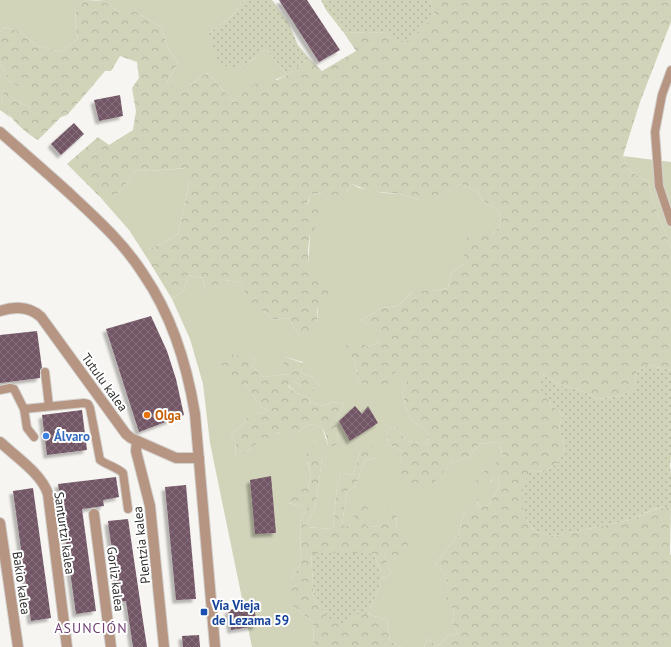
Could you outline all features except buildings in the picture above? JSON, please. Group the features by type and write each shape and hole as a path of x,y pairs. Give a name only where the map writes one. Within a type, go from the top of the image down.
{"street":[{"path":"0,132 98,220 120,243 145,275 171,324 192,392 215,647"},
{"name":"Tutulu kalea","path":"0,311 11,308 22,308 30,310 41,317 126,434 137,441 176,458 199,458"},
{"name":"Plentzia kalea","path":"137,441 136,451 150,506 164,647"},
{"name":"Santurtzi kalea","path":"0,442 30,469 45,486 48,494 67,647"},
{"name":"Gorliz kalea","path":"94,514 111,647"},
{"name":"Bakio kalea","path":"0,523 18,647"}],"lane":[{"path":"671,70 662,95 655,132 659,186 671,222"},
{"path":"45,372 49,406"},
{"path":"0,390 10,388 14,389 24,409 27,428 34,437"},
{"path":"24,409 84,403 88,404 100,460 105,464 119,469 122,473 128,510"}],"green space":[{"path":"0,0 87,0 76,6 75,24 78,39 61,52 38,46 18,31 4,27 0,32"},
{"path":"87,0 103,1 120,12 136,12 161,27 168,48 178,63 167,82 176,89 191,84 207,73 234,102 242,93 264,78 277,80 287,75 309,58 322,71 356,51 344,33 387,33 435,16 430,0 671,0 671,22 640,102 623,156 629,170 648,182 654,204 671,247 671,370 647,365 637,372 634,388 620,396 598,399 580,390 559,385 543,374 549,402 563,415 559,427 565,448 557,463 544,472 530,470 523,515 535,532 556,536 629,520 658,508 671,507 671,647 424,647 427,639 438,646 448,636 458,633 452,624 454,610 446,599 448,588 447,579 443,572 435,564 458,535 463,515 478,498 477,507 489,505 499,487 498,476 479,489 476,479 490,466 503,457 499,442 479,444 469,457 452,462 430,487 412,485 399,473 403,452 388,444 387,429 398,428 406,441 428,444 427,431 411,420 405,405 402,390 409,378 398,371 388,377 388,387 359,383 355,363 346,345 357,340 368,347 379,343 380,332 361,320 382,308 398,306 413,291 432,291 448,288 451,273 464,264 464,249 469,232 492,235 501,224 499,211 482,200 478,192 460,184 437,200 419,200 400,194 369,191 352,184 345,194 336,200 324,193 311,194 307,204 318,208 319,223 310,234 308,250 309,265 320,274 332,296 328,307 317,309 317,321 308,333 299,335 288,318 274,320 258,307 245,307 248,297 239,282 224,280 220,289 205,291 203,278 188,275 184,290 172,299 149,261 149,249 178,234 189,184 185,168 151,171 136,170 121,190 110,200 101,198 67,164 98,137 109,145 133,130 136,111 132,88 139,78 137,62 120,56 111,71 105,71 67,115 61,117 38,140 17,124 1,104 4,89 15,100 31,108 30,93 9,81 2,66 0,65 0,32 4,27 18,31 38,46 61,52 78,39 75,24 76,6"},
{"path":"96,0 245,0 232,16 209,33 238,68 251,61 266,49 287,75 242,93 234,102 207,73 191,84 176,90 167,82 178,63 168,48 161,27 136,12 120,12 103,1"},
{"path":"245,0 272,0 288,22 298,45 309,58 287,75 266,49 251,61 238,68 218,65 209,33 232,16"},
{"path":"321,0 430,0 435,16 405,43 387,33 344,33 326,10"},
{"path":"0,65 2,66 9,81 31,93 31,108 15,100 4,90 1,103 11,118 0,110"},
{"path":"623,156 671,162 671,247 654,204 648,182 629,170"},
{"path":"186,168 189,184 178,234 149,249 149,261 129,230 101,198 110,199 121,190 136,170 151,171"},
{"path":"352,184 359,188 384,193 400,194 419,200 436,200 460,184 478,192 482,200 499,211 501,224 492,235 464,249 464,264 451,273 448,288 432,291 413,291 398,306 382,308 361,320 381,332 379,343 368,347 347,345 355,363 359,383 388,386 388,377 398,370 410,378 402,390 405,405 411,420 427,431 428,444 406,441 398,428 387,429 388,444 403,452 400,462 430,486 452,462 469,457 479,444 499,442 503,458 490,466 490,482 498,475 499,487 489,505 477,507 478,499 463,515 458,535 435,564 443,572 447,579 447,598 454,610 452,624 458,633 448,636 438,646 427,639 424,647 401,647 390,641 387,620 368,614 383,578 391,574 384,553 396,528 397,512 381,527 342,525 347,491 355,487 365,460 377,458 360,453 353,475 341,473 337,486 333,529 306,527 315,507 323,451 308,462 311,476 308,488 288,503 307,507 300,522 301,564 290,580 295,608 313,622 314,647 252,647 210,443 203,384 190,339 172,299 184,290 188,275 203,278 205,291 224,280 239,282 251,299 263,311 274,320 288,318 299,335 317,321 320,274 309,266 310,234 307,210 309,200 311,194 345,194","holes":["243,357 256,359 252,366 264,377 289,374 285,357 303,362 301,373 312,377 320,386 302,387 294,381 288,385 296,393 308,397 309,402 323,406 333,402 344,404 336,422 338,440 328,446 322,427 309,424 296,433 284,430 253,446 247,452 235,456 236,442 231,434 241,427 250,414 257,414 268,410 261,407 245,384 236,384"]},
{"path":"230,354 256,359 252,366 264,377 289,374 283,366 285,357 303,363 301,373 312,377 320,386 313,391 302,387 294,381 288,386 296,393 308,397 309,402 323,406 333,402 344,404 336,422 338,440 335,447 328,446 322,427 309,424 296,433 286,431 280,432 274,436 269,444 262,442 253,446 247,452 235,457 236,442 231,434 241,427 250,414 257,414 268,410 261,407 245,384 236,384 224,376 221,365"},
{"path":"647,365 671,370 671,507 657,508 629,520 556,536 535,532 523,515 522,489 530,470 544,472 557,463 565,448 559,427 563,415 549,402 539,387 543,374 559,385 580,390 598,399 620,396 634,388 637,372"},
{"path":"315,445 323,451 315,507 306,527 333,529 337,486 341,473 353,475 360,453 370,445 381,450 377,458 365,460 355,487 347,491 342,525 351,526 357,505 368,503 366,526 380,527 386,509 397,512 396,528 404,531 408,546 399,556 384,553 391,574 383,578 374,554 311,554 314,599 329,619 356,614 368,614 387,620 390,641 401,647 314,647 313,622 295,608 285,594 290,580 301,564 300,522 307,507 288,503 288,486 302,481 308,488 311,476 306,449"},
{"path":"342,552 374,554 383,578 368,614 356,614 344,625 329,619 314,599 311,554"}],"place":[{"name":"Olga","path":"147,415"},
{"name":"Álvaro","path":"46,436"},
{"name":"Vía Vieja de Lezama 59","path":"204,612"}],"district":[{"name":"ASUNCIÓN","path":"91,628"}]}
